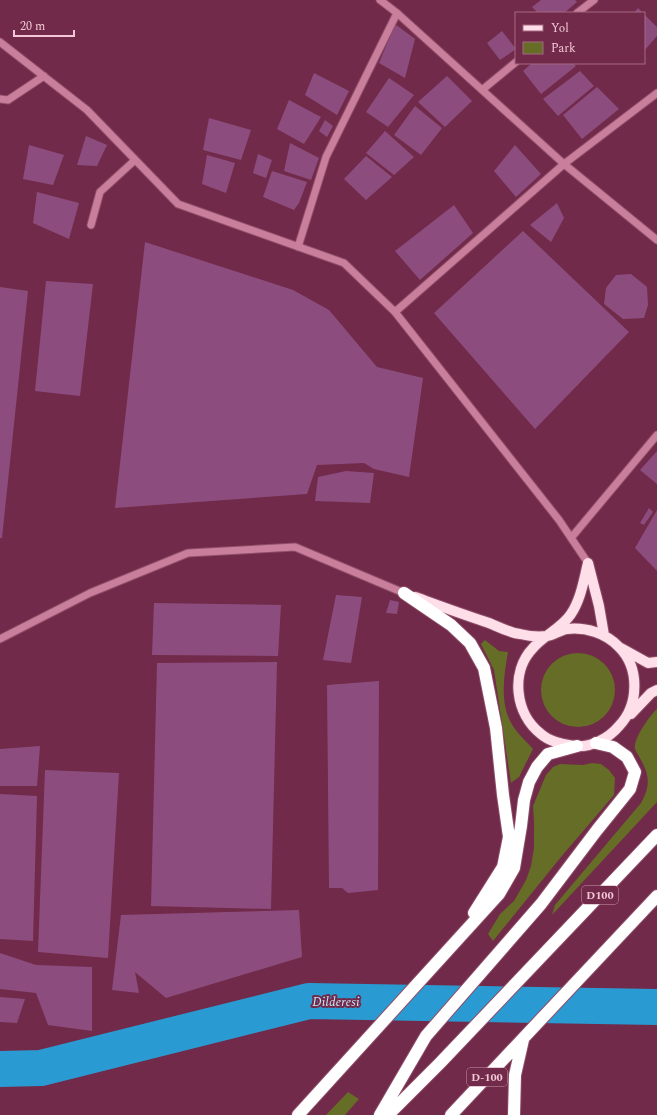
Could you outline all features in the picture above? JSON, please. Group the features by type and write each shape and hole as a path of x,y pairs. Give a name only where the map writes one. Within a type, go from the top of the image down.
{"highway":[{"path":"404,593 451,625 470,643 484,668 496,728 509,837 503,866 459,936"},
{"path":"380,1115 426,1036 541,904 630,789 635,772 628,757 613,747 596,743"},
{"path":"298,1115 498,894 514,868 524,800 529,782 548,754 577,746"},
{"name":"D100","path":"388,1115 440,1063 657,835"},
{"path":"514,1115 515,1075 524,1039 657,896"},
{"name":"D-100","path":"451,1115 524,1039"}],"main road":[{"path":"588,563 599,606 604,635"},
{"path":"588,563 577,601 571,615 533,648 522,664 518,684 520,703 528,720 541,734 558,743 577,746 596,743 612,734 651,693 657,690"},
{"path":"404,593 520,634 548,636 566,629 586,629 604,635 620,647 648,663 657,662"},
{"path":"620,647 630,664 635,682 633,702 626,720"}],"street":[{"path":"380,0 397,13 564,164 657,240"},
{"path":"578,12 594,0"},
{"path":"298,247 326,157 397,13"},
{"path":"0,42 87,110 178,204 344,263 395,312 560,520 588,563"},
{"path":"482,90 515,63"},
{"path":"0,99 8,100 44,76"},
{"path":"395,312 564,164 657,92"},
{"path":"91,225 100,192 135,160"},
{"path":"571,538 657,435"},
{"path":"0,639 90,593 188,552 295,547 404,593"}],"green space":[{"path":"485,640 499,651 508,652 504,680 504,699 506,709 513,726 533,749 519,777 511,783 494,670 481,644"},
{"path":"578,653 592,656 604,664 612,676 615,690 612,704 604,716 592,724 578,727 564,724 552,716 544,704 541,690 544,676 552,664 564,656"},
{"path":"657,709 657,802 552,915 555,905 641,803 646,792 648,782 646,771 635,749 635,745 650,716"},
{"path":"592,763 601,764 609,770 615,778 614,795 561,857 493,941 488,934 500,914 514,901 526,880 531,866 534,848 533,806 546,775 553,767 560,764 583,765"},
{"path":"348,1092 359,1099 345,1115 326,1115"}],"building":[{"path":"541,0 575,0 577,2 565,12 537,12 532,7"},
{"path":"638,8 642,12 635,12"},
{"path":"645,15 657,27 657,36 645,50"},
{"path":"395,24 415,39 405,78 379,63"},
{"path":"502,31 515,50 500,60 487,43"},
{"path":"531,64 574,64 576,66 541,94 523,71"},
{"path":"580,71 594,86 558,116 543,99"},
{"path":"314,73 349,91 337,115 305,95"},
{"path":"447,76 472,101 445,127 418,102"},
{"path":"389,78 414,95 388,127 366,112"},
{"path":"597,87 619,109 582,139 563,115"},
{"path":"289,100 321,117 304,144 277,129"},
{"path":"415,106 442,128 421,155 394,135"},
{"path":"209,118 251,130 241,160 203,150"},
{"path":"325,120 333,126 327,137 319,131"},
{"path":"385,131 414,157 394,175 366,153"},
{"path":"86,136 107,145 97,166 77,165"},
{"path":"290,143 319,158 311,180 284,171"},
{"path":"29,145 64,155 53,185 23,179"},
{"path":"515,145 541,174 516,197 494,171"},
{"path":"258,154 272,160 266,178 253,173"},
{"path":"207,155 235,163 226,193 202,184"},
{"path":"366,156 392,177 366,200 344,179"},
{"path":"272,171 307,182 299,203 294,210 263,197"},
{"path":"37,192 79,203 69,239 33,223"},
{"path":"557,203 564,218 551,242 530,225"},
{"path":"454,205 473,233 420,280 395,251"},
{"path":"523,231 629,332 535,429 434,313"},
{"path":"145,242 293,290 329,310 377,367 423,378 409,477 374,469 364,463 317,465 307,494 115,508"},
{"path":"631,274 647,287 648,305 644,318 623,319 604,304 606,288 616,275"},
{"path":"46,281 93,284 80,396 35,391"},
{"path":"0,287 28,291 2,538 0,538"},
{"path":"657,451 657,484 640,470"},
{"path":"346,471 374,473 370,503 315,501 318,477"},
{"path":"649,508 653,512 644,525 640,523"},
{"path":"657,510 657,571 635,548"},
{"path":"336,595 362,597 351,663 323,660"},
{"path":"390,600 399,602 397,614 386,613"},
{"path":"154,603 281,605 278,656 152,655"},
{"path":"277,662 271,909 151,906 157,663"},
{"path":"379,681 378,890 348,893 342,888 329,888 327,685"},
{"path":"40,746 37,786 0,786 0,749"},
{"path":"45,770 119,773 108,958 38,952"},
{"path":"0,794 37,796 33,941 0,939"},
{"path":"299,910 302,957 166,998 135,972 139,993 112,990 121,915"},
{"path":"0,953 36,965 92,967 92,1031 48,1025 36,993 0,989"},
{"path":"0,997 25,999 17,1023 0,1022"}],"waterway":[{"name":"Dilderesi","path":"0,1069 41,1068 309,1001 657,1007"}]}
